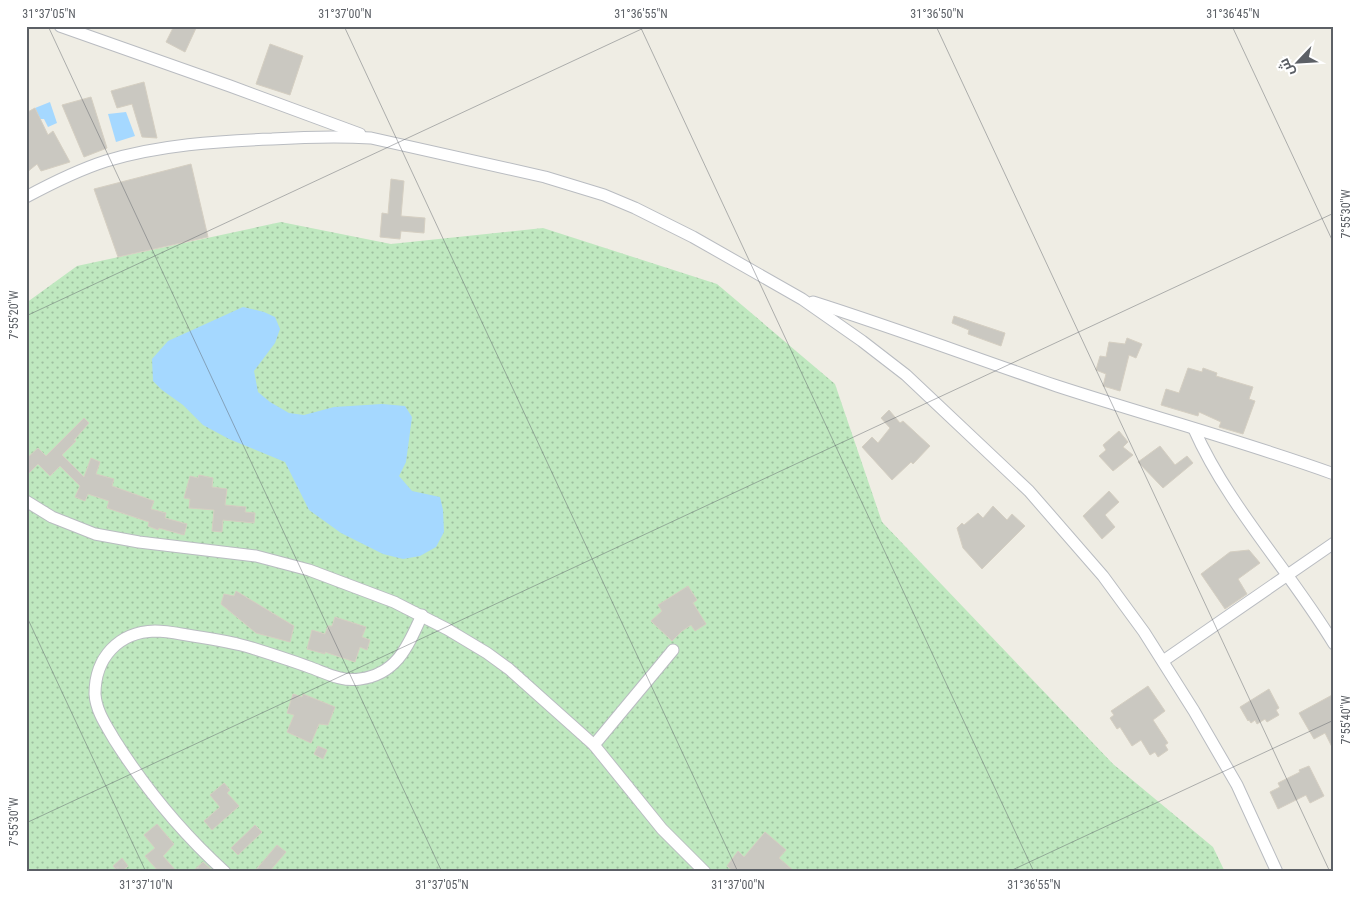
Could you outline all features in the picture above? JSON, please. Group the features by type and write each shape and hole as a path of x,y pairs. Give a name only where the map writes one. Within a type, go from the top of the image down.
{"street":[{"path":"60,26 285,105 371,138"},
{"path":"26,197 64,177 100,163 183,145 315,136 371,138 519,170 604,196 667,223 745,265 802,298 906,375 1028,490 1103,576 1163,661 1237,785 1277,872"},
{"path":"802,298 876,322 1056,386 1334,474"},
{"path":"1194,429 1206,457 1233,499 1314,611 1334,644"},
{"path":"26,501 52,517 95,534 139,542 256,556 346,583 422,615 460,636 509,670 594,745 662,828 705,872"},
{"path":"1163,661 1334,543"},
{"path":"225,872 193,841 144,784 106,727 96,701 96,680 101,664 110,650 135,634 153,631 172,633 231,642 333,676 355,680 377,675 399,660 413,636 422,615"},
{"path":"594,745 673,650"}],"green space":[{"path":"281,222 391,244 543,228 717,284 835,384 882,522 1113,764 1213,847 1225,872 26,872 26,303 77,266"}],"water":[{"path":"50,102 57,123 48,127 44,119 40,119 35,108"},
{"path":"126,112 135,136 116,142 108,114"},
{"path":"243,307 275,317 280,329 275,343 254,371 258,392 270,402 289,413 304,415 334,407 382,404 405,406 412,417 406,462 399,476 412,491 440,497 443,510 444,532 436,547 420,556 403,559 383,554 341,533 309,510 285,462 229,439 203,425 183,405 153,381 152,359 168,341"}],"building":[{"path":"174,26 197,26 185,52 166,42"},
{"path":"270,44 303,56 290,95 256,84"},
{"path":"144,82 157,138 142,137 132,104 117,108 111,91"},
{"path":"91,97 107,148 84,157 62,105"},
{"path":"35,108 48,135 53,131 70,162 41,171 37,164 26,173 26,113"},
{"path":"191,164 208,237 118,257 94,189"},
{"path":"391,179 404,181 401,216 425,218 424,233 401,231 400,239 380,237 382,213 388,214"},
{"path":"954,316 1005,333 1001,346 968,334 969,330 952,323"},
{"path":"1127,338 1142,344 1136,358 1129,355 1120,391 1103,386 1106,374 1096,370 1100,356 1106,357 1109,342 1125,344"},
{"path":"1188,368 1202,372 1203,368 1217,373 1216,376 1253,387 1249,399 1255,401 1243,434 1219,427 1221,422 1199,412 1198,416 1161,405 1166,389 1179,393"},
{"path":"889,410 900,423 903,421 930,446 913,464 911,462 892,480 862,447 872,437 878,443 890,428 881,418"},
{"path":"84,418 89,423 74,440 76,441 62,455 84,477 91,458 100,462 96,474 114,479 112,486 154,501 151,509 166,513 165,518 187,524 184,535 159,528 158,530 148,526 149,522 107,508 109,501 88,494 85,501 75,497 80,486 60,466 50,476 38,464 26,476 26,459 38,448 46,456"},
{"path":"1119,431 1128,442 1123,447 1133,455 1113,471 1099,456 1106,450 1103,445"},
{"path":"1160,446 1175,465 1187,456 1193,463 1163,488 1138,462"},
{"path":"199,475 213,478 212,487 227,489 225,505 246,507 245,512 255,513 254,523 223,520 222,532 212,531 214,510 189,508 190,499 184,498 190,476 198,478"},
{"path":"1109,491 1119,502 1105,515 1115,527 1102,539 1083,516"},
{"path":"993,506 1007,520 1012,514 1025,526 982,569 963,548 957,528 962,523 964,525 978,513 983,518"},
{"path":"1249,550 1260,563 1238,579 1247,594 1225,609 1201,574 1230,552"},
{"path":"688,586 697,600 693,603 706,624 695,631 691,625 672,641 651,621 662,611 658,605"},
{"path":"236,591 294,626 290,642 256,633 221,604 224,594 234,596"},
{"path":"335,617 366,627 362,637 370,640 367,650 360,647 355,662 325,652 325,654 307,649 312,630 325,634 328,626 332,626"},
{"path":"1148,686 1165,711 1153,720 1168,743 1165,745 1168,750 1158,757 1155,752 1150,755 1141,740 1132,746 1120,727 1117,729 1110,718 1114,715 1111,711"},
{"path":"1269,689 1279,708 1276,710 1279,715 1267,722 1265,719 1257,724 1255,720 1251,723 1240,707"},
{"path":"293,694 302,697 303,694 335,707 328,725 319,724 311,743 287,732 294,715 287,713"},
{"path":"1334,694 1334,751 1325,733 1314,739 1299,713"},
{"path":"318,746 327,750 323,759 314,754"},
{"path":"1309,766 1324,796 1310,803 1306,795 1278,809 1270,792 1280,787 1278,783"},
{"path":"224,783 230,790 227,793 239,806 212,830 204,821 220,807 210,795"},
{"path":"157,824 174,844 163,856 177,872 159,872 145,856 155,848 144,835"},
{"path":"255,825 262,832 238,855 231,848"},
{"path":"765,832 786,850 779,858 795,872 734,872 727,866 738,851 744,857"},
{"path":"277,845 286,852 269,872 254,872"},
{"path":"122,858 128,866 121,872 118,872 113,866"},
{"path":"203,862 214,872 192,872"}]}
